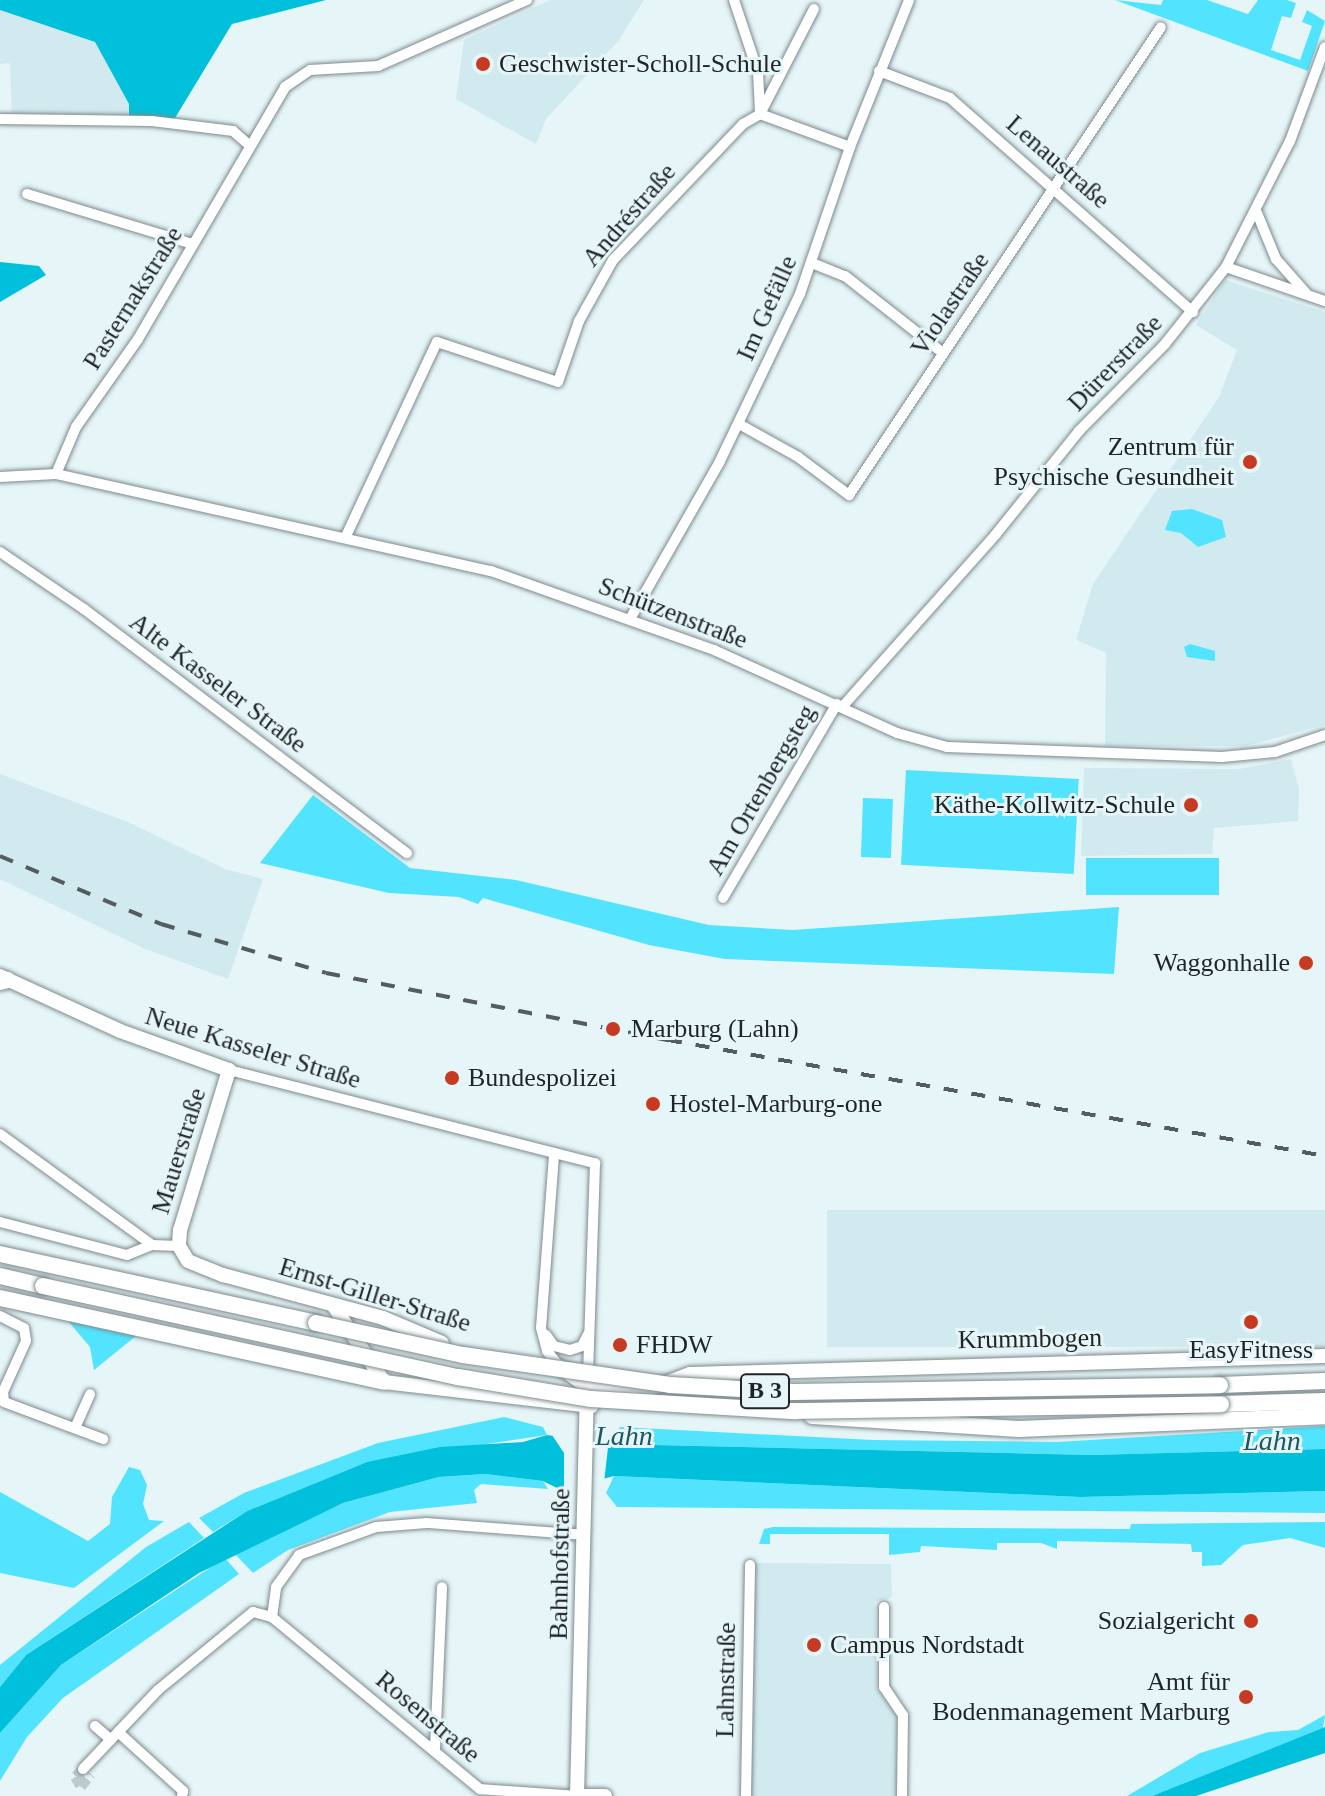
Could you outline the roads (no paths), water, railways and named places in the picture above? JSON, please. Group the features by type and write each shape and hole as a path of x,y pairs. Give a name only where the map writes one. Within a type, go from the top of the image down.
{"highway":[{"path":"0,1245 42,1264"},
{"name":"B 3","path":"0,1254 463,1355 670,1385 794,1392 1325,1381"},
{"name":"B 3","path":"0,1276 403,1366 591,1399 796,1411 1221,1412 1325,1416"},
{"path":"0,1298 384,1382"},
{"name":"B 3","path":"667,1400 825,1418 1006,1429 1325,1401"}],"main road":[{"name":"Neue Kasseler Straße","path":"3,979 120,1031 229,1070"},
{"name":"Mauerstraße","path":"179,1246 182,1219 229,1070"},
{"name":"Ernst-Giller-Straße","path":"179,1246 198,1266 396,1323 428,1340 559,1366 588,1387"},
{"path":"333,1305 384,1382"},
{"name":"Krummbogen","path":"588,1387 642,1392 690,1374 736,1372 1325,1356"},
{"name":"Krummbogen","path":"384,1382 587,1409 667,1400 736,1372"},
{"name":"Bahnhofstraße","path":"577,1796 588,1387"},
{"path":"577,1796 605,1796"}],"street":[{"name":"Pasternakstraße","path":"56,474 76,427 138,339 275,101 297,77 320,68 378,66 527,0"},
{"path":"734,0 758,72 760,114 850,147"},
{"name":"Im Gefälle","path":"630,619 739,424 812,263 850,147 909,0"},
{"name":"Andréstraße","path":"346,536 437,342 558,382 579,321 613,260 743,124 760,114 814,9"},
{"name":"Violastraße","path":"739,424 798,457 849,495 1161,27"},
{"name":"Dürerstraße","path":"840,705 996,534 1079,431 1193,312 1226,267 1257,213 1325,47"},
{"name":"Lenaustraße","path":"879,71 950,98 1055,187 1193,312"},
{"path":"0,119 152,121 233,131 249,145"},
{"path":"27,194 193,244"},
{"path":"1257,213 1276,259 1307,295"},
{"path":"812,263 845,276 943,353"},
{"path":"1226,267 1325,301"},
{"name":"Schützenstraße","path":"0,477 56,474 346,536 491,571 630,619 840,705 913,739 963,750 1222,757 1275,752 1325,735"},
{"name":"Alte Kasseler Straße","path":"0,552 84,609 407,853"},
{"name":"Am Ortenbergsteg","path":"723,898 840,705"},
{"name":"Neue Kasseler Straße","path":"229,1070 500,1141"},
{"path":"0,1134 152,1245"},
{"name":"Bahnhofstraße","path":"500,1141 595,1163 588,1387"},
{"path":"554,1155 541,1328 547,1351 559,1366"},
{"path":"0,1222 127,1255 152,1245 179,1246"},
{"path":"0,1316 24,1328 26,1341 3,1392 4,1402 103,1439"},
{"path":"541,1328 554,1346 570,1350 582,1346 589,1332"},
{"path":"75,1428 90,1394"},
{"path":"87,1772 115,1736 236,1621 253,1612 272,1617 276,1587 299,1555 376,1527 427,1523 585,1529"},
{"name":"Lahnstraße","path":"746,1796 750,1565"},
{"path":"435,1748 442,1587"},
{"path":"884,1607 884,1687 903,1715 902,1796"},
{"name":"Rosenstraße","path":"272,1617 486,1792 577,1796"},
{"path":"95,1726 115,1736 183,1791 182,1796"}],"tunnel":[{"path":"83,1769 75,1777 81,1787 91,1774"}],"railway":[{"path":"0,856 161,924 326,973 668,1040 1325,1156"}],"place":[{"name":"Geschwister-Scholl-Schule","path":"483,64"},
{"name":"Zentrum für Psychische Gesundheit","path":"1250,462"},
{"name":"Käthe-Kollwitz-Schule","path":"1191,805"},
{"name":"Waggonhalle","path":"1306,963"},
{"name":"Marburg (Lahn)","path":"613,1029"},
{"name":"Bundespolizei","path":"452,1078"},
{"name":"Hostel-Marburg-one","path":"653,1104"},
{"name":"EasyFitness","path":"1251,1322"},
{"name":"FHDW","path":"620,1345"},
{"name":"Sozialgericht","path":"1251,1621"},
{"name":"Campus Nordstadt","path":"814,1645"},
{"name":"Amt für Bodenmanagement Marburg","path":"1246,1697"}],"water label":[{"name":"Lahn","path":"624,1436"},
{"name":"Lahn","path":"1272,1441"}]}
